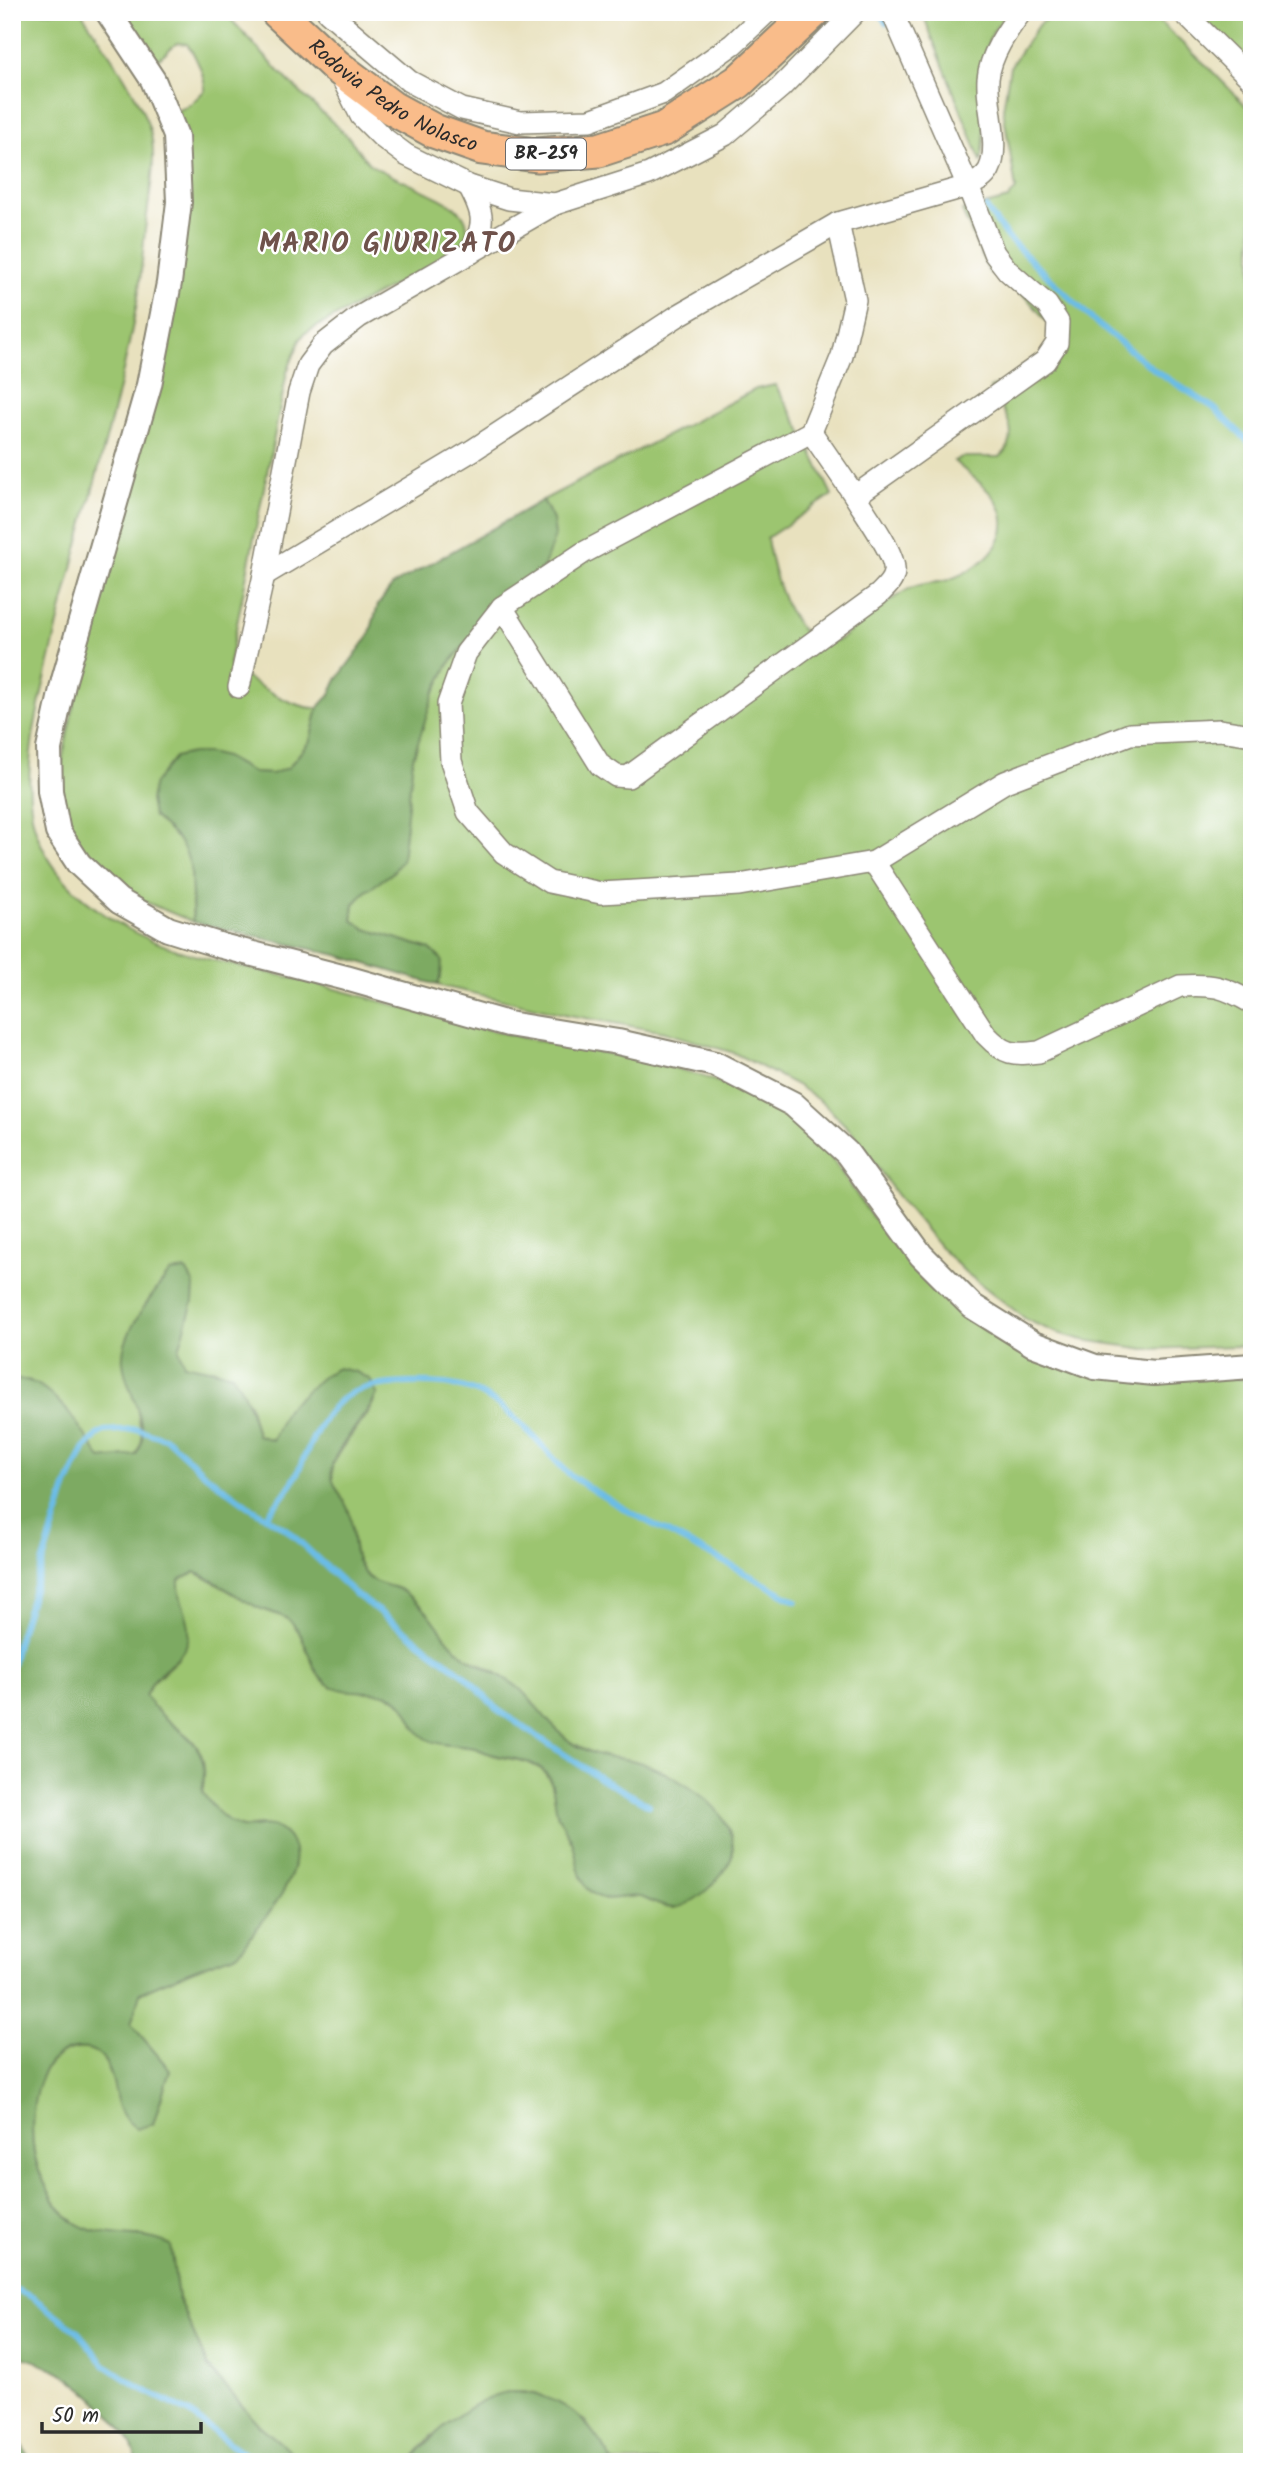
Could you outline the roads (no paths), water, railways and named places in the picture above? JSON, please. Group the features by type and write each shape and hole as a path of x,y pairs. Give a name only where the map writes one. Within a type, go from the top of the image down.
{"highway":[{"name":"Rodovia Pedro Nolasco","path":"278,12 335,66 392,108 434,131 482,148 537,155 599,150 664,129 738,82 813,12"}],"street":[{"path":"108,12 153,80 176,136 179,202 169,283 149,385 64,680 49,749 50,791 58,832 79,864 120,901 168,929 508,1024 618,1042 715,1065 793,1104 847,1153 921,1255 972,1306 1034,1345 1095,1367 1154,1373 1252,1366"},
{"path":"328,12 409,81 462,109 520,122 590,120 664,93 733,44 767,12"},
{"path":"239,687 264,575 299,392 307,365 323,345 359,317 555,204 649,174 725,135 780,88 855,12"},
{"path":"855,496 1045,361 1056,343 1058,323 1047,304 1008,271 994,253 968,186 892,12"},
{"path":"264,575 473,450 679,314 838,223 968,186 982,179 989,170 993,155 988,78 1002,37 1021,12"},
{"path":"1182,12 1252,80"},
{"path":"335,66 361,116 405,155 469,186 509,199 555,204"},
{"path":"469,186 480,206 482,229 471,253"},
{"path":"838,223 855,300 842,356 811,432 583,553 502,607 466,653 448,704 450,761 468,812 504,853 549,882 601,892 739,885 874,862 1005,782 1130,734 1220,730 1252,735"},
{"path":"502,607 600,765 616,776 628,776 890,584 895,570 890,555 855,496 811,432"},
{"path":"874,862 986,1035 998,1049 1016,1055 1039,1052 1180,986 1203,984 1227,988 1252,1003"}],"waterway":[{"path":"880,12 886,23"},
{"path":"986,208 1007,237 1095,322 1156,371 1214,408 1252,445"},
{"path":"266,1517 294,1480 311,1442 339,1401 359,1390 374,1386 407,1383 456,1386 479,1393 509,1413 565,1470 589,1488 796,1601"},
{"path":"12,1665 67,1485 83,1451 104,1431 137,1429 167,1439 206,1475 286,1529 354,1593 464,1675 498,1710 598,1777 649,1805"},
{"path":"12,2288 32,2297 76,2330 105,2365 138,2387 188,2412 254,2462"}],"district":[{"name":"MARIO GIURIZATO","path":"388,244"}]}
